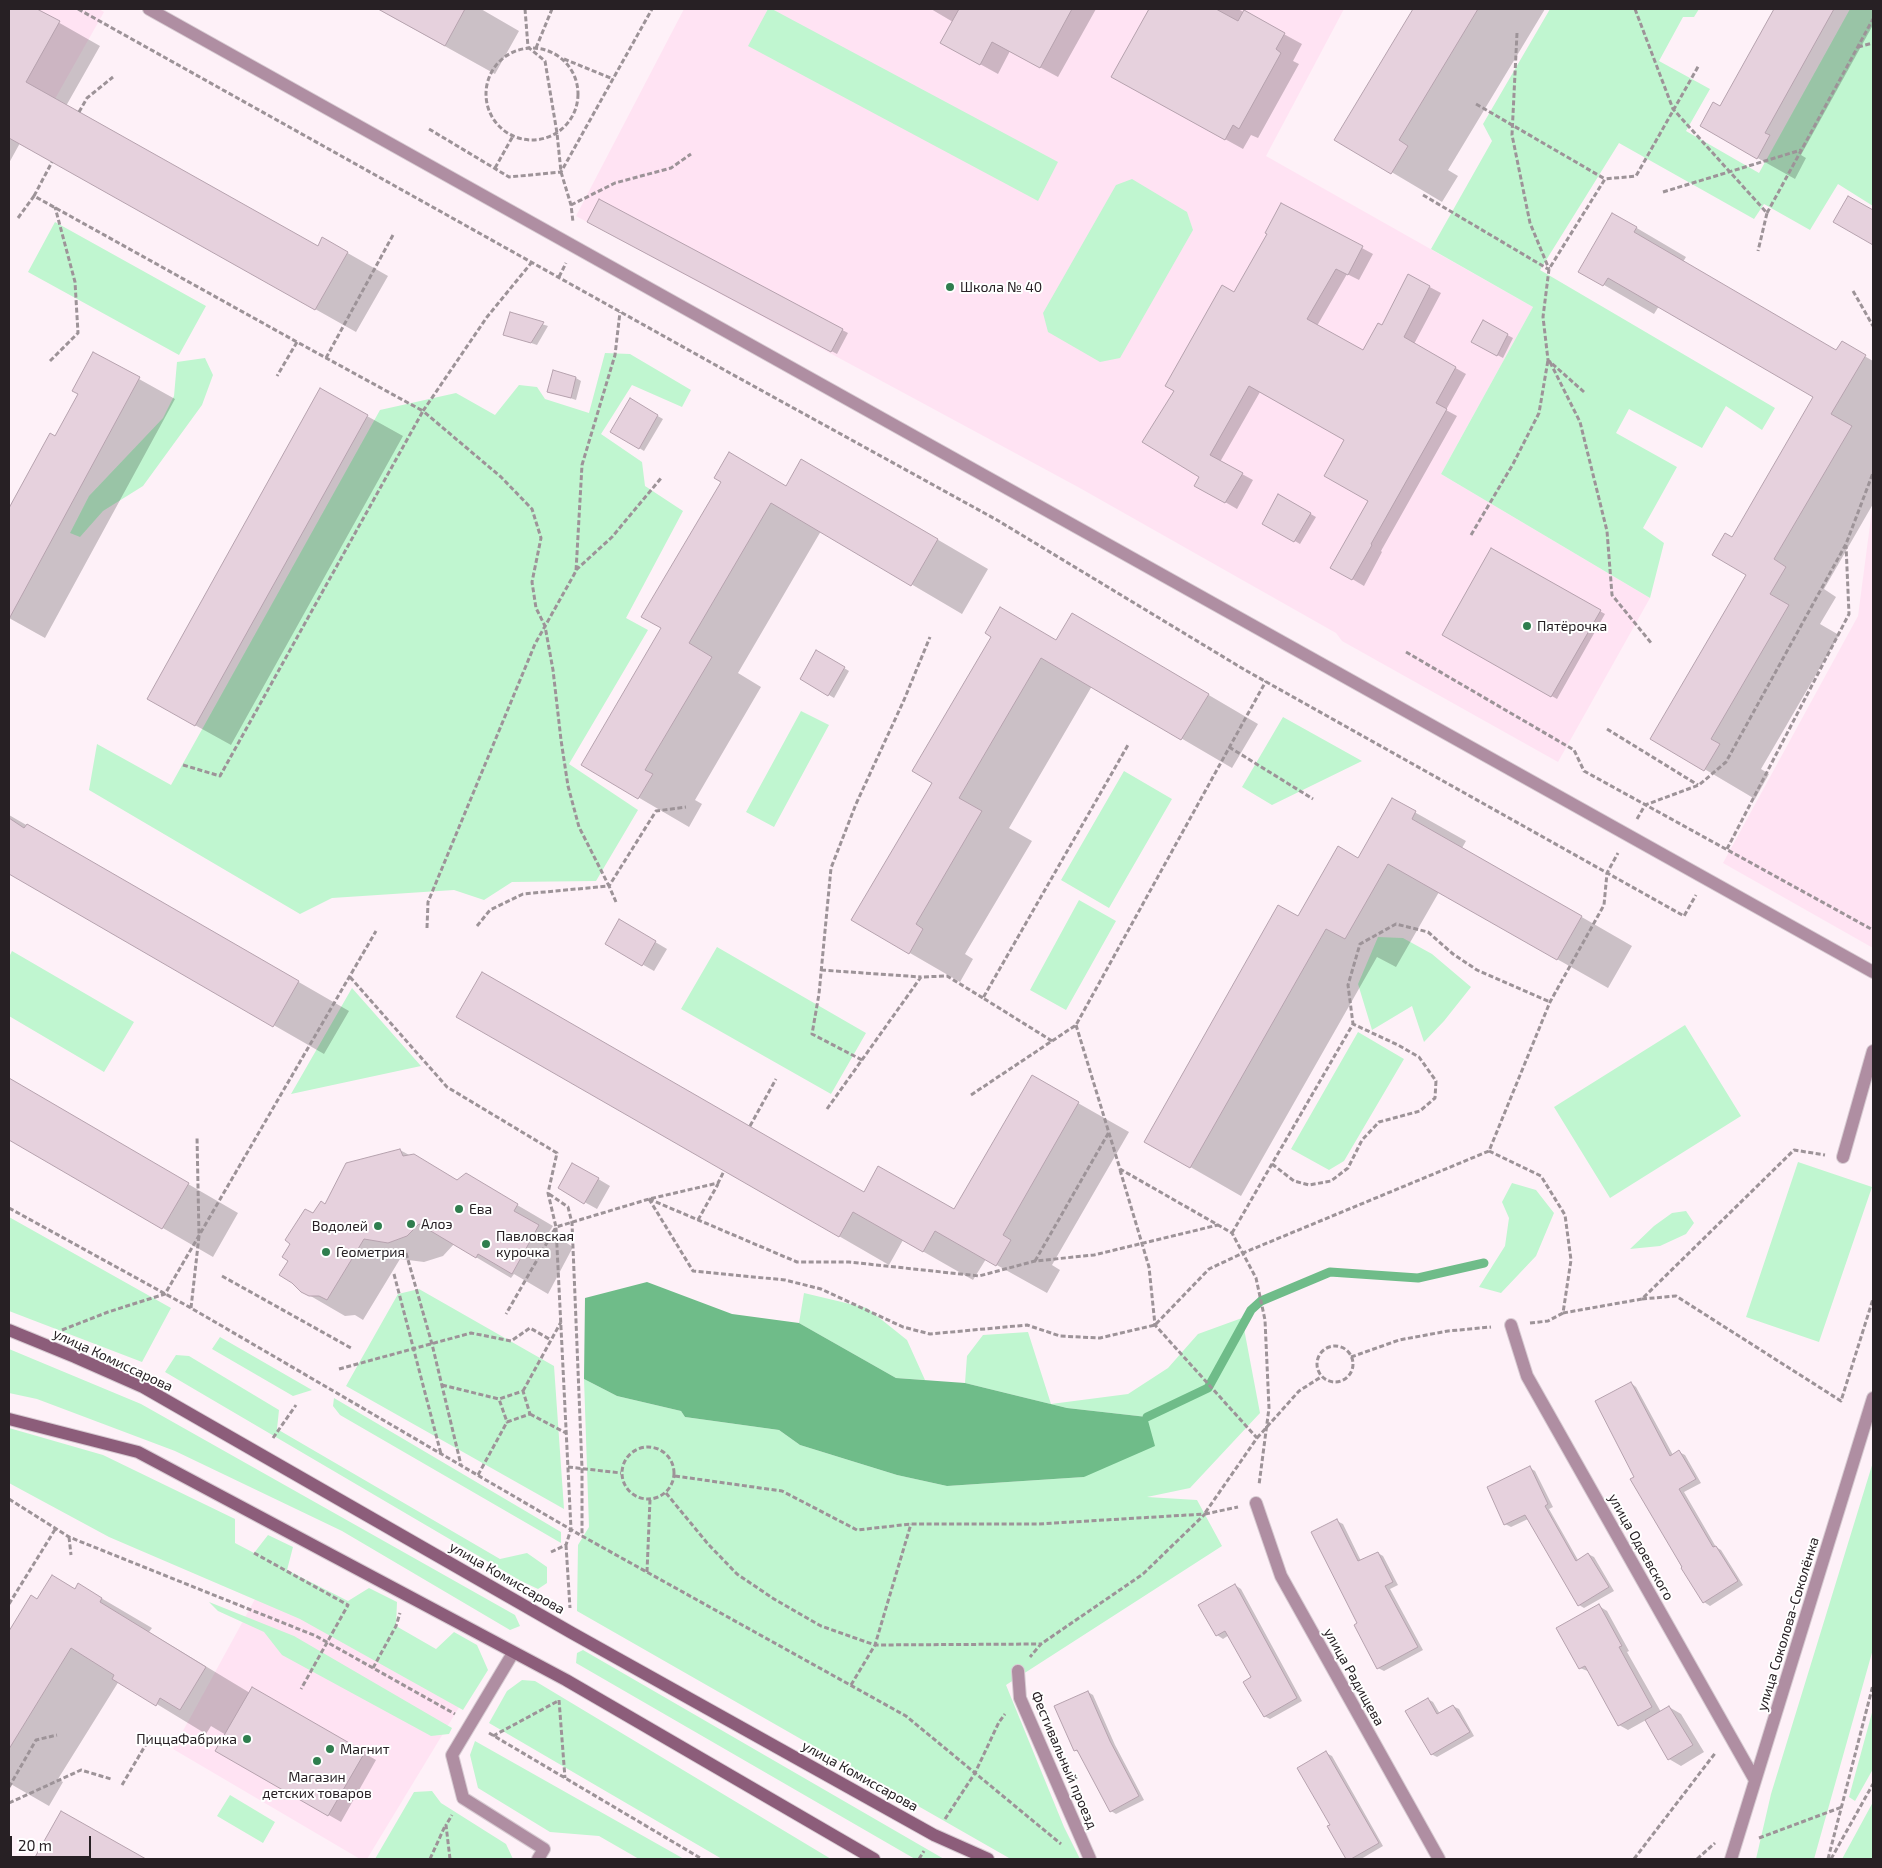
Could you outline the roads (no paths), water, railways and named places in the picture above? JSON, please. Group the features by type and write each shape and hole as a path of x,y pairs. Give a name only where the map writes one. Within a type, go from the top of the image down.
{"main road":[{"name":"улица Комиссарова","path":"9,1330 143,1387 572,1633 934,1835 988,1859"},
{"path":"9,1419 138,1452 566,1680 874,1859"}],"street":[{"path":"149,9 1873,972"},
{"path":"1843,1157 1873,1050"},
{"name":"улица Одоевского","path":"1512,1325 1527,1376 1755,1780"},
{"name":"улица Соколова-Соколёнка","path":"1733,1853 1873,1398"},
{"name":"улица Радищева","path":"1256,1503 1281,1576 1439,1859"},
{"path":"513,1653 452,1754 463,1798 544,1849 538,1859"},
{"name":"Фестивальный проезд","path":"1018,1671 1020,1698 1090,1859"}],"waterway":[{"path":"1147,1417 1208,1388 1251,1310 1261,1301 1330,1272 1418,1278 1484,1263"}],"place":[{"name":"Школа № 40","path":"950,287"},
{"name":"Пятёрочка","path":"1527,626"},
{"name":"Ева","path":"459,1209"},
{"name":"Алоэ","path":"411,1224"},
{"name":"Водолей","path":"378,1226"},
{"name":"Павловская курочка","path":"486,1244"},
{"name":"Геометрия","path":"326,1252"},
{"name":"ПиццаФабрика","path":"247,1739"},
{"name":"Магнит","path":"330,1749"},
{"name":"Магазин детских товаров","path":"317,1761"}]}
